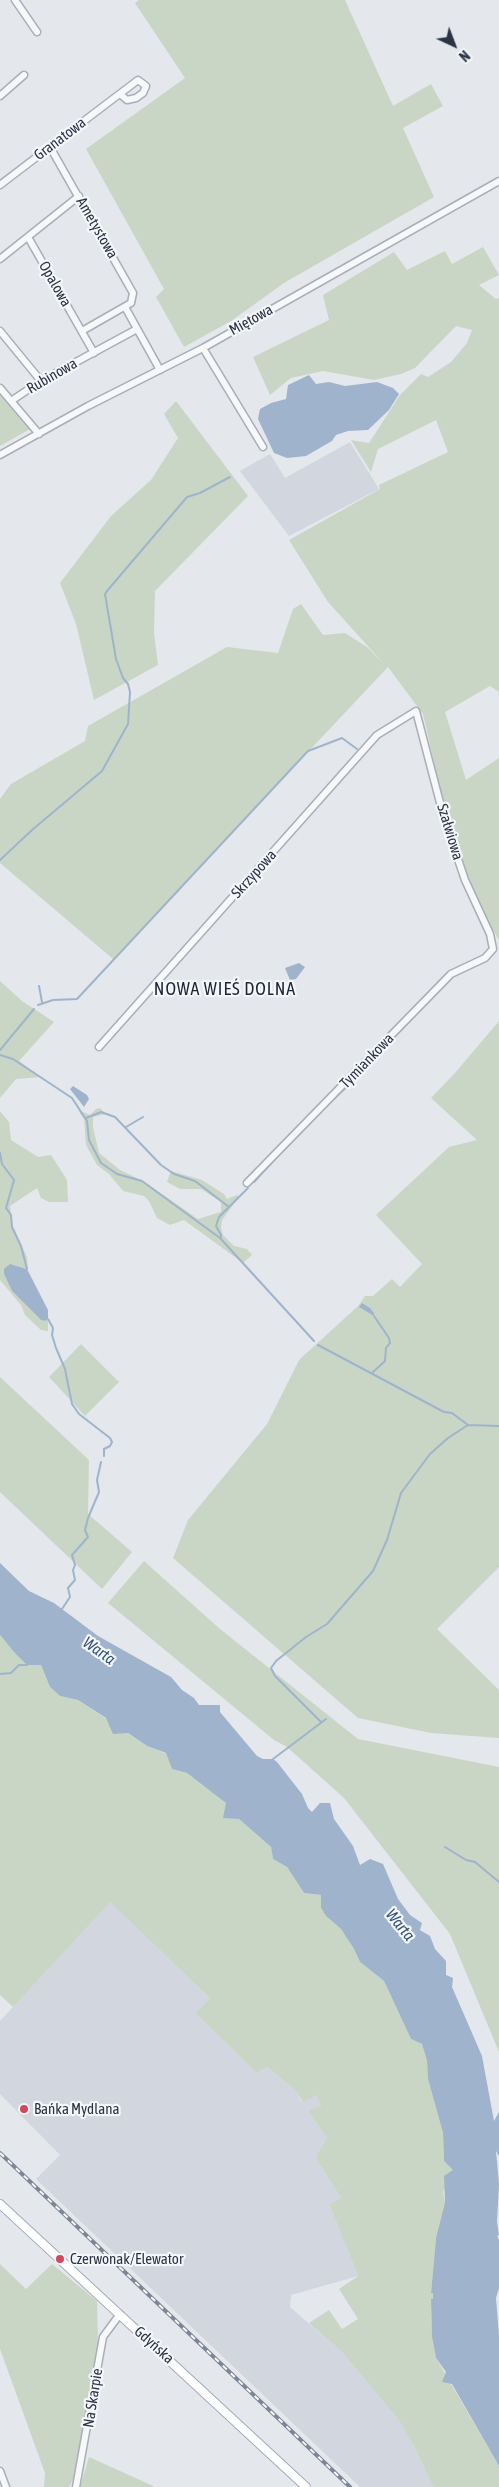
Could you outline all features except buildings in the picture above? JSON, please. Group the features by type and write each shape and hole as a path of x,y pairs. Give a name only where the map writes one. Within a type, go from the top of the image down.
{"main road":[{"name":"Gdyńska","path":"0,2204 306,2487"}],"street":[{"path":"15,0 37,32"},
{"path":"0,96 24,75"},
{"name":"Granatowa","path":"0,185 120,94"},
{"name":"Ametystowa","path":"50,147 132,289 131,303 124,308"},
{"name":"Miętowa","path":"0,455 202,348 499,181"},
{"path":"0,259 79,196"},
{"name":"Opalowa","path":"28,237 82,331"},
{"path":"82,331 124,308 160,370"},
{"name":"Rubinowa","path":"11,401 41,381 137,329"},
{"path":"0,330 41,381"},
{"name":"Rubinowa","path":"82,331 94,353"},
{"path":"202,348 263,447"},
{"path":"0,388 39,434"},
{"name":"Szałwiowa","path":"416,711 444,818 465,880 490,934 493,949"},
{"name":"Skrzypowa","path":"99,1047 377,735 416,711"},
{"name":"Tymiankowa","path":"247,1183 451,974 485,958 493,949"},
{"name":"Na Skarpie","path":"76,2487 103,2337 120,2314"},
{"path":"0,2471 6,2487"}],"shaded area":[{"path":"350,442 379,489 289,536 240,471 270,454 285,478"},
{"path":"110,1901 210,1998 195,2013 257,2073 267,2067 295,2090 302,2102 316,2094 321,2105 308,2111 327,2138 316,2159 341,2198 329,2204 358,2276 291,2295 290,2307 342,2352 398,2419 414,2446 433,2487 360,2487 36,2179 60,2155 0,2094 0,2021"}],"green space":[{"path":"139,0 345,0 393,106 431,84 443,106 403,128 434,197 284,283 231,321 184,347 156,297 164,289 86,149 185,78 135,3"},
{"path":"483,247 499,275 479,285 496,299 499,298 499,692 490,686 445,712 466,780 499,758 499,940 475,899 445,810 423,714 388,667 113,959 0,863 0,799 11,784 85,741 88,726 227,647 278,653 293,609 301,604 323,635 345,633 367,647 384,664 328,602 289,540 380,489 379,485 448,452 436,420 378,449 371,472 351,440 369,443 400,395 421,374 428,377 451,362 467,343 472,330 456,326 415,368 401,374 374,380 323,371 291,378 270,395 253,357 329,320 323,295 394,252 407,270 445,251 452,264"},
{"path":"0,394 30,429 0,446"},
{"path":"176,401 248,496 155,591 154,633 158,665 94,700 76,624 60,583 111,516 151,480 178,438 164,414"},
{"path":"0,981 22,1001 54,1022 19,1061 41,1077 16,1079 0,1098"},
{"path":"499,1021 499,1567 437,1629 499,1690 499,1738 431,1733 358,1718 173,1558 188,1520 267,1424 299,1360 358,1306 365,1296 373,1296 392,1279 400,1287 422,1264 376,1215 449,1147 477,1140 431,1098"},
{"path":"100,1108 106,1114 93,1117 93,1127 99,1153 120,1170 143,1181 198,1219 221,1212 221,1202 201,1189 180,1189 167,1182 171,1171 202,1180 224,1194 227,1199 237,1195 239,1197 222,1220 221,1228 223,1235 234,1246 247,1249 252,1255 243,1263 184,1220 170,1225 157,1218 149,1201 144,1196 123,1191 109,1174 97,1165 86,1145 84,1119 78,1110 90,1115"},
{"path":"0,1111 9,1122 11,1140 38,1157 51,1155 67,1180 68,1202 49,1202 41,1198 37,1188 10,1206 13,1227 27,1257 28,1269 14,1265 4,1274 12,1291 41,1320 45,1321 48,1319 48,1331 41,1330 25,1315 21,1305 0,1280"},
{"path":"81,1344 119,1382 85,1416 49,1377"},
{"path":"0,1377 89,1460 88,1514 132,1552 102,1589 0,1492"},
{"path":"144,1561 220,1629 358,1739 499,1767 499,2052 450,1934 344,1798 287,1747 274,1740 108,1603"},
{"path":"0,1635 27,1665 41,1665 50,1687 60,1696 78,1700 147,1746 167,1754 172,1769 187,1773 227,1803 239,1819 271,1847 273,1859 287,1867 304,1893 321,1895 321,1908 326,1916 341,1929 360,1962 384,1981 411,2039 422,2044 427,2061 428,2079 443,2133 444,2161 454,2170 443,2192 445,2202 436,2238 431,2292 433,2293 433,2299 431,2300 432,2337 436,2358 499,2466 499,2487 433,2487 414,2446 398,2419 342,2352 309,2323 329,2310 342,2329 358,2319 339,2289 358,2276 329,2204 341,2198 316,2159 327,2138 308,2111 321,2105 316,2095 303,2102 295,2090 267,2067 257,2073 195,2013 210,1998 110,1902 13,2007 0,1995"},
{"path":"0,2264 26,2289 52,2264 97,2301 98,2342 77,2473 69,2487 44,2487 45,2473 0,2349"},
{"path":"89,2457 151,2485 155,2487 80,2487"}],"water":[{"path":"309,375 316,384 329,382 345,386 377,382 393,388 399,394 389,410 368,430 348,431 336,435 332,441 306,456 287,458 274,453 258,419 260,409 271,403 286,399 288,385"},
{"path":"299,963 305,967 296,979 290,980 285,968"},
{"path":"73,1086 87,1095 89,1099 84,1107 70,1089"},
{"path":"10,1264 27,1269 48,1310 48,1319 45,1321 41,1320 12,1291 4,1274 4,1269"},
{"path":"362,1303 370,1308 374,1316 359,1307"},
{"name":"Warta","path":"0,1563 29,1591 54,1603 98,1636 171,1677 199,1705 220,1705 220,1712 257,1756 263,1759 273,1759 277,1762 302,1794 308,1808 312,1812 320,1803 330,1803 334,1819 353,1846 360,1865 370,1859 383,1864 398,1899 410,1915 422,1923 420,1930 430,1936 435,1949 446,1961 446,1975 453,1978 452,1987 482,2056 494,2121 499,2112 499,2156 496,2151 499,2184 497,2222 499,2235 497,2236 499,2240 499,2288 496,2298 499,2336 499,2466 452,2384 442,2382 446,2372 436,2358 432,2337 431,2299 433,2299 433,2293 431,2293 436,2238 445,2202 444,2176 453,2170 444,2161 443,2133 428,2079 427,2061 422,2044 411,2039 384,1981 360,1962 341,1929 326,1916 321,1908 321,1895 304,1893 287,1867 273,1859 271,1847 239,1819 223,1818 226,1803 187,1773 172,1769 166,1753 147,1746 128,1733 113,1734 106,1718 78,1700 60,1696 50,1687 41,1665 27,1665 15,1653 0,1635"}],"waterway":[{"path":"0,860 32,830 102,771 128,724 130,692 116,659 105,594 187,497 200,493 230,477"},
{"path":"38,1005 53,1000 77,999 308,751 342,738 357,749"},
{"path":"39,986 42,1002"},
{"path":"0,1050 34,1009"},
{"path":"0,1055 13,1059 72,1098 87,1121 89,1140 101,1163 117,1174 142,1181 220,1238 314,1341"},
{"path":"330,1102 349,1085"},
{"path":"86,1118 101,1112 115,1117 161,1165 174,1174 195,1181 229,1207"},
{"path":"126,1127 143,1117"},
{"path":"254,1182 287,1146"},
{"path":"0,1153 2,1164 14,1180 6,1208 11,1215 12,1227 21,1246 27,1269"},
{"path":"221,1237 216,1226 219,1217 248,1188"},
{"path":"373,1372 385,1361 386,1348 390,1343 389,1338 374,1316"},
{"path":"48,1319 53,1328 52,1335 65,1369 72,1404 79,1414 110,1438 112,1442 110,1446 104,1449 104,1456"},
{"path":"318,1345 444,1412 452,1413 468,1425 499,1426"},
{"path":"321,1722 275,1676 271,1668 276,1661 306,1637 327,1624 373,1571 387,1540 401,1493 430,1454 448,1438 468,1425"},
{"path":"62,1609 70,1597 68,1588 75,1580 73,1570 75,1565 72,1555 88,1537 85,1530 99,1492 97,1480 101,1462"},
{"path":"0,1674 11,1673 19,1665 27,1665"},
{"path":"273,1759 326,1719"},
{"path":"445,1847 466,1860 475,1862 499,1882"}],"railway":[{"path":"0,2153 350,2487"}],"place":[{"name":"Bańka Mydlana","path":"24,2109"},
{"name":"Czerwonak/Elewator","path":"60,2259"}],"district":[{"name":"NOWA WIEŚ DOLNA","path":"225,989"}]}
